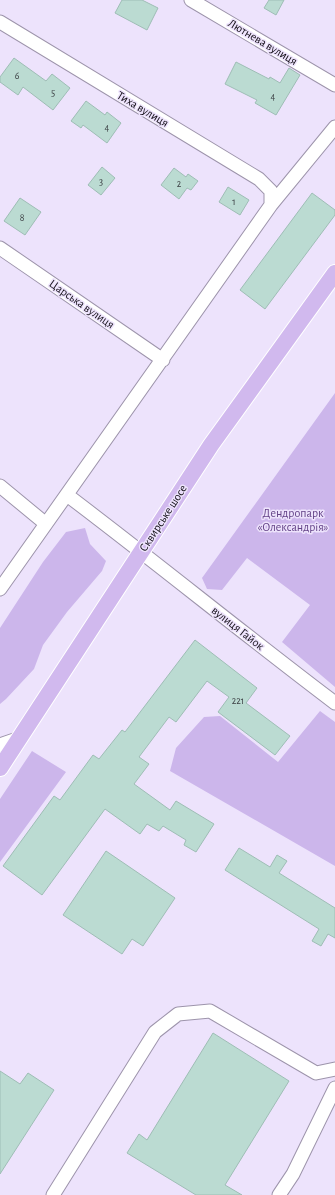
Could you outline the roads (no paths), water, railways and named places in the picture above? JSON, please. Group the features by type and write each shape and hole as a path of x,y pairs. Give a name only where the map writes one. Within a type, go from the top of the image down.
{"main road":[{"name":"Сквирське шосе","path":"0,768 211,445 335,273"}],"street":[{"name":"Лютнева вулиця","path":"191,0 335,85"},
{"name":"Тиха вулиця","path":"0,22 259,179 271,191 271,205"},
{"path":"0,589 271,205 335,127"},
{"name":"Царська вулиця","path":"0,248 163,360"},
{"path":"0,486 46,524"},
{"name":"вулиця Гайок","path":"67,495 335,703"},
{"path":"0,745 20,738"},
{"path":"53,1195 155,1032 178,1014 210,1011 316,1074 335,1069"},
{"path":"279,1195 293,1174 335,1088"}],"park label":[{"name":"Дендропарк «Олександрія»","path":"293,520"}]}
